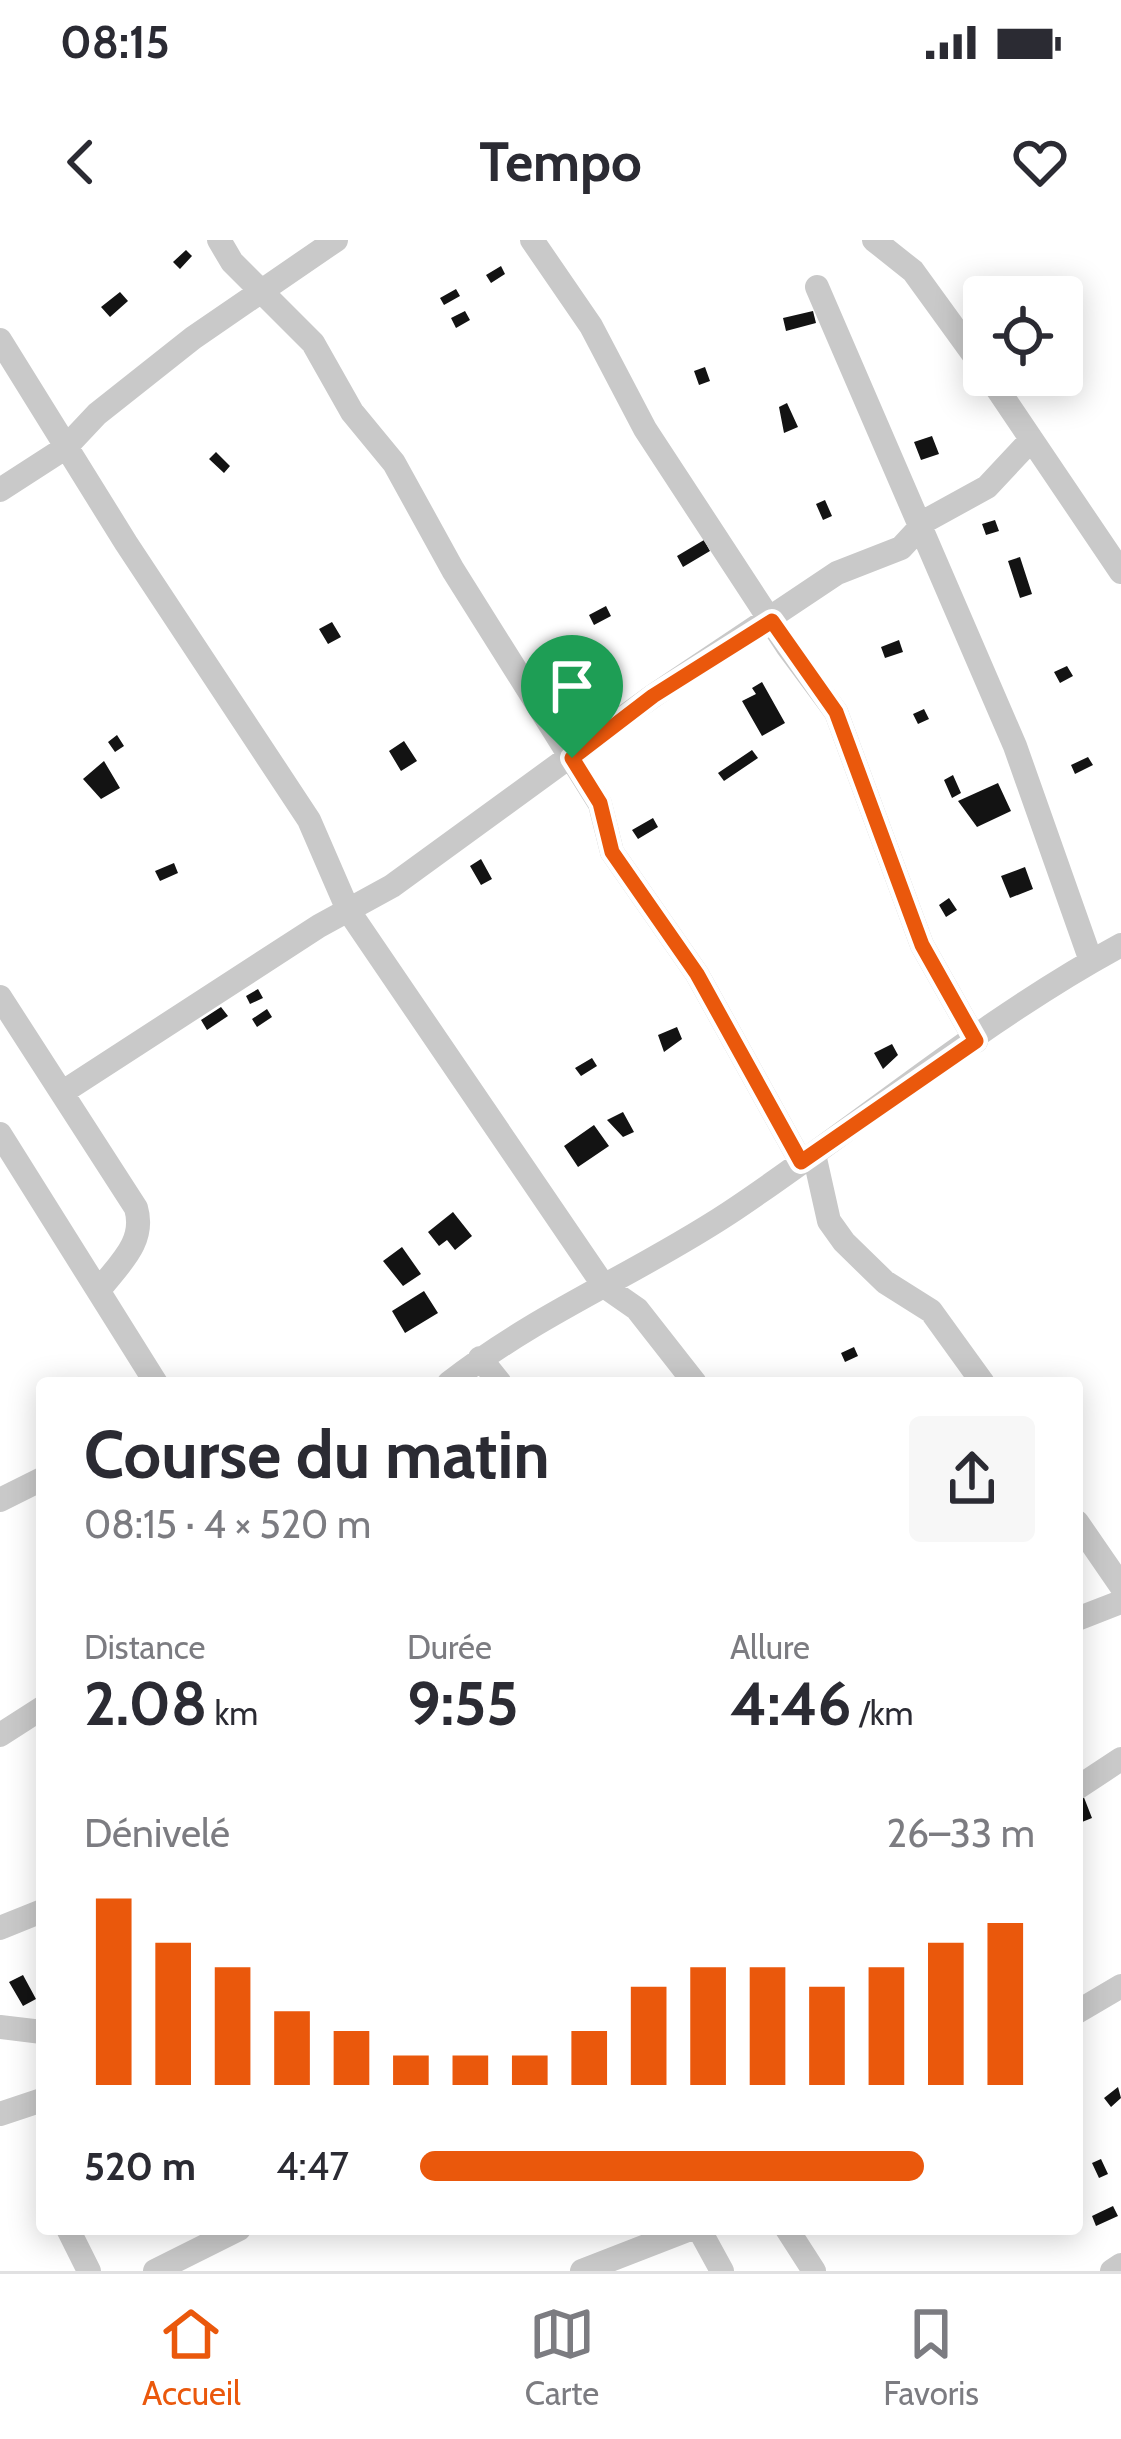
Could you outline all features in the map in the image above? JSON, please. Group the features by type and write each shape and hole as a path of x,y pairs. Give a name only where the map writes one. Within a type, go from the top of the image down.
{"street":[{"path":"220,240 232,262 314,344 352,412 394,463 441,550 600,803 612,852 697,974 807,1158 821,1169 829,1221 885,1282 931,1311 979,1377"},
{"path":"0,490 65,448 98,414 193,338 336,240"},
{"path":"532,240 590,326 645,429 836,712 922,945 976,1041"},
{"path":"874,240 913,271 963,340"},
{"path":"817,287 1015,746 1091,961"},
{"path":"0,340 65,448 309,820 348,910 604,1286 637,1310 690,1377"},
{"path":"1002,396 1121,572"},
{"path":"63,1092 392,886 653,696 772,621 837,573 901,548 919,526 986,487 1031,440"},
{"path":"456,1377 570,1300 604,1286 730,1212 1091,961 1121,945"},
{"path":"0,997 141,1223 134,1246 100,1289"},
{"path":"0,1134 152,1377"},
{"path":"480,1358 495,1377"},
{"path":"0,1500 36,1482"},
{"path":"1083,1531 1121,1586"},
{"path":"1083,1617 1121,1602"},
{"path":"0,1735 36,1712"},
{"path":"1083,1784 1121,1760"},
{"path":"0,1928 36,1913"},
{"path":"1083,2008 1121,1986"},
{"path":"0,2027 36,2031"},
{"path":"0,2114 36,2102"},
{"path":"71,2235 89,2271"},
{"path":"155,2271 227,2235"},
{"path":"582,2271 678,2235"},
{"path":"698,2235 722,2271"},
{"path":"791,2235 814,2271"},
{"path":"1112,2271 1121,2265"}],"building":[{"path":"186,250 192,256 180,269 173,262"},
{"path":"501,266 505,274 491,283 486,275"},
{"path":"456,289 460,296 444,305 440,298"},
{"path":"120,292 128,301 110,317 101,307"},
{"path":"465,311 470,320 456,328 451,318"},
{"path":"813,311 816,323 786,331 783,318"},
{"path":"705,367 710,381 699,385 694,371"},
{"path":"787,403 798,427 784,433 779,407"},
{"path":"932,436 939,454 921,460 914,442"},
{"path":"216,452 230,466 224,473 209,459"},
{"path":"825,500 832,516 823,520 816,504"},
{"path":"995,520 999,531 986,535 982,524"},
{"path":"704,540 710,551 683,567 677,556"},
{"path":"1020,557 1032,594 1020,598 1008,561"},
{"path":"606,606 611,616 594,625 589,615"},
{"path":"332,622 341,637 328,644 319,629"},
{"path":"899,640 903,652 885,658 881,647"},
{"path":"1067,666 1073,676 1060,683 1054,672"},
{"path":"762,682 785,723 762,736 742,701 756,694 752,688"},
{"path":"924,709 929,719 918,724 913,714"},
{"path":"117,735 124,746 115,752 108,742"},
{"path":"404,741 417,761 401,771 389,751"},
{"path":"752,750 758,758 724,781 718,773"},
{"path":"1088,757 1093,765 1075,774 1071,765"},
{"path":"104,761 120,788 101,799 83,779"},
{"path":"953,775 961,793 952,798 944,780"},
{"path":"998,783 1011,811 977,827 958,801"},
{"path":"653,818 658,827 638,839 632,830"},
{"path":"481,859 492,879 481,885 470,866"},
{"path":"174,863 178,873 160,881 155,871"},
{"path":"1025,867 1033,889 1010,898 1001,876"},
{"path":"949,898 957,910 946,917 939,905"},
{"path":"258,989 263,998 250,1004 246,996"},
{"path":"221,1007 228,1016 207,1030 201,1020"},
{"path":"267,1009 272,1017 257,1027 252,1019"},
{"path":"677,1027 682,1039 664,1052 658,1035"},
{"path":"892,1044 898,1055 883,1069 874,1053"},
{"path":"592,1058 597,1066 581,1076 575,1068"},
{"path":"623,1112 634,1132 623,1137 607,1120"},
{"path":"594,1125 609,1146 578,1167 564,1146"},
{"path":"453,1212 472,1236 455,1250 447,1240 439,1246 428,1232"},
{"path":"402,1247 421,1274 403,1286 383,1261"},
{"path":"424,1291 438,1313 405,1333 392,1311"},
{"path":"854,1347 858,1356 845,1362 841,1353"},
{"path":"1083,1795 1092,1818 1083,1822"},
{"path":"23,1975 36,1999 23,2006 9,1982"},
{"path":"1118,2087 1121,2098 1111,2107 1104,2098"},
{"path":"1101,2159 1108,2174 1099,2178 1092,2163"},
{"path":"1113,2206 1118,2216 1096,2226 1092,2216"}],"route":[{"path":"772,621 836,712 922,945 976,1041 801,1162 697,974 612,852 600,803 572,758 653,696 772,621"}]}
